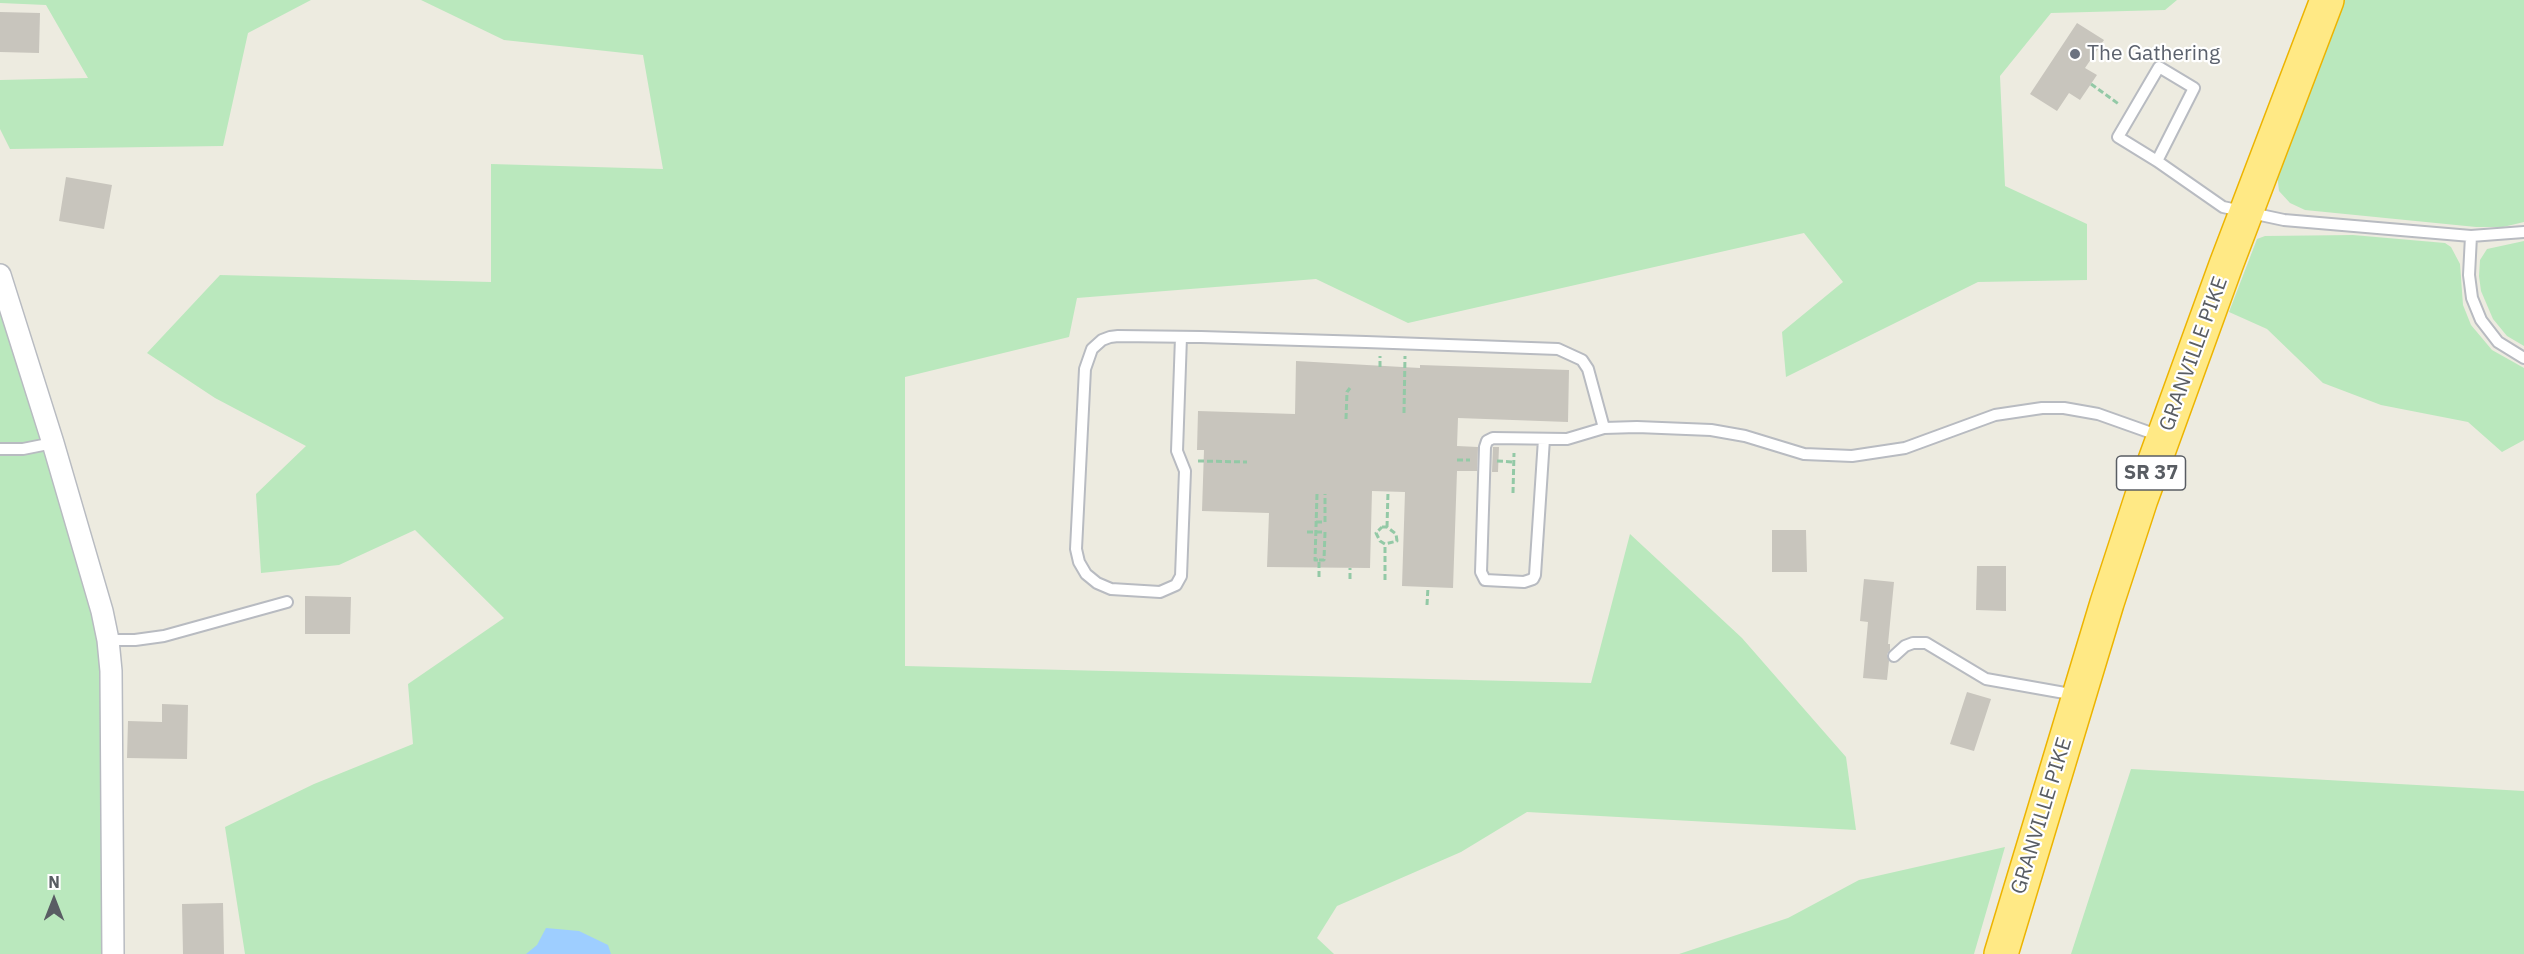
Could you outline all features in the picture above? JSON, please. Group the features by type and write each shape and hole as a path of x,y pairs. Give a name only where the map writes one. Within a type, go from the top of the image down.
{"highway":[{"name":"GRANVILLE PIKE","path":"2001,954 2107,603 2164,438 2327,0"}],"street":[{"path":"0,275 53,443 102,611 108,640 111,671 113,954"}],"lane":[{"path":"2157,161 2194,88 2159,67 2118,137 2223,207 2284,220 2471,236 2524,231"},
{"path":"2471,236 2469,274 2472,298 2481,320 2498,342 2524,358"},
{"path":"1181,337 1176,451 1185,471 1181,576 1176,585 1160,592 1111,589 1091,579 1077,555 1086,362 1097,344 1110,337 1181,337 1558,350 1582,360 1588,369 1604,428"},
{"path":"1544,439 1535,575 1524,582 1490,582 1482,577 1481,572 1486,444 1493,438 1577,437 1604,428 1637,426 1711,430 1745,436 1804,454 1851,456 1905,448 1995,415 2042,408 2064,408 2098,414 2164,438"},
{"path":"0,449 23,449 53,443"},
{"path":"108,640 135,640 164,636 287,602"},
{"path":"1894,656 1905,646 1913,643 1926,643 1986,679 2079,696"}],"path":[{"path":"2091,84 2132,112"},
{"path":"1380,354 1380,367"},
{"path":"1404,413 1405,355"},
{"path":"1346,418 1347,392 1350,388"},
{"path":"1513,493 1514,451"},
{"path":"1457,460 1474,460"},
{"path":"1198,461 1247,462"},
{"path":"1495,461 1514,462"},
{"path":"1387,527 1382,527 1376,533 1380,542 1392,544 1398,538 1387,527 1388,492"},
{"path":"1307,532 1316,532 1325,532 1324,560 1315,560 1316,532 1316,522 1317,494"},
{"path":"1316,522 1325,522 1325,494"},
{"path":"1385,544 1385,580"},
{"path":"1319,560 1319,578"},
{"path":"1350,568 1350,579"},
{"path":"1427,605 1428,587"}],"green space":[{"path":"0,0 311,0 248,33 223,146 10,149 0,129 0,80 88,78 46,5 0,3"},
{"path":"421,0 2177,0 2165,10 2051,13 2000,76 2005,186 2087,224 2087,280 1978,282 1786,377 1782,332 1843,282 1804,233 1408,323 1316,279 1077,298 1069,337 905,377 905,666 1591,683 1630,534 1742,638 1846,757 1856,830 1527,812 1461,852 1337,906 1317,938 1334,954 245,954 225,827 314,784 413,744 408,684 504,618 415,530 339,565 261,573 256,494 306,446 215,398 147,353 220,275 491,282 491,164 663,169 643,55 504,40"},
{"path":"2341,0 2524,0 2524,222 2503,227 2476,227 2305,210 2290,203 2279,191 2277,173"},
{"path":"2353,235 2445,243 2451,247 2460,264 2463,305 2471,325 2492,350 2524,368 2524,440 2502,452 2468,422 2381,405 2323,383 2267,329 2229,312 2257,239 2265,236"},
{"path":"2524,241 2524,346 2507,336 2493,319 2481,291 2479,276 2480,260 2487,249"},
{"path":"0,275 102,611 113,954 0,954"},
{"path":"2131,769 2524,791 2524,954 2071,954"},
{"path":"2005,847 1974,954 1679,954 1788,918 1859,880"}],"water":[{"path":"546,928 579,931 608,945 611,954 526,954 537,945"}],"building":[{"path":"0,12 40,13 39,53 0,52"},
{"name":"The Gathering","path":"2077,23 2104,40 2085,68 2097,75 2080,100 2069,93 2057,111 2030,94"},
{"path":"66,177 112,185 104,229 59,221"},
{"path":"1296,361 1420,368 1420,365 1569,370 1568,422 1458,418 1457,446 1478,447 1477,471 1457,471 1453,588 1402,586 1405,492 1372,491 1370,568 1267,567 1269,513 1202,511 1204,450 1197,450 1198,411 1295,414"},
{"path":"1493,447 1499,447 1498,472 1492,472"},
{"path":"1772,530 1806,530 1807,572 1772,572"},
{"path":"1977,566 2006,566 2006,611 1976,610"},
{"path":"1864,579 1894,582 1888,644 1890,644 1890,650 1887,654 1889,661 1887,680 1863,678 1868,622 1860,621"},
{"path":"305,596 351,597 350,634 305,634"},
{"path":"1967,692 1991,699 1974,751 1950,744"},
{"path":"162,704 188,705 187,759 127,758 128,721 162,722"},
{"path":"223,903 224,954 183,954 182,904"}],"place":[{"name":"The Gathering","path":"2075,54"}]}
